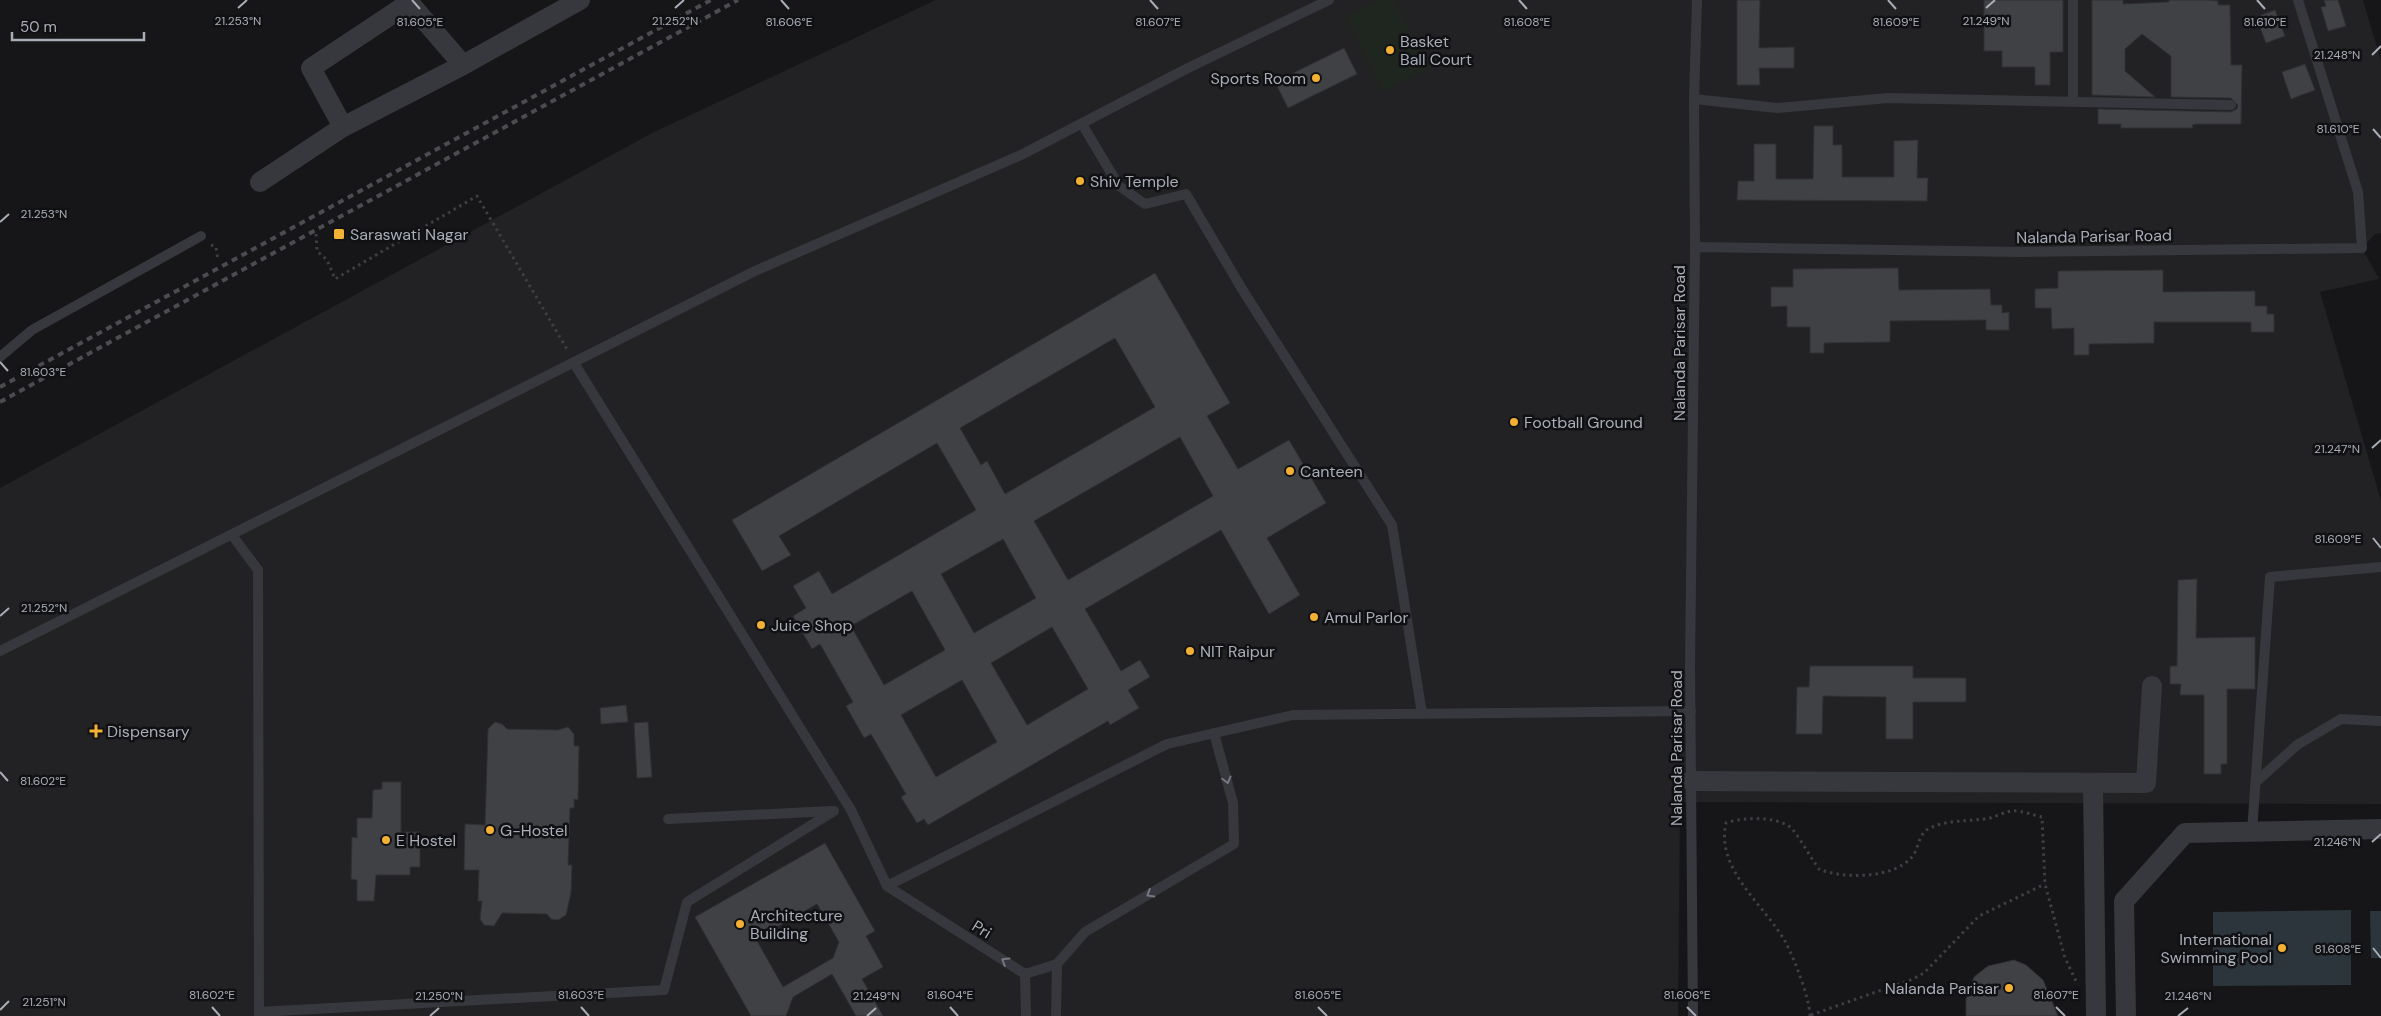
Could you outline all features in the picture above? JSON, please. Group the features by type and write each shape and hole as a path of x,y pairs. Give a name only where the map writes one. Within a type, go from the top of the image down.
{"street":[{"path":"260,182 343,127 463,65 580,0"},
{"path":"343,127 310,68 408,1 463,65"},
{"path":"1691,780 2146,783 2152,686"},
{"path":"2093,783 2096,1016"},
{"path":"2126,1016 2124,901 2185,833 2381,829"}],"lane":[{"path":"0,650 755,271 1021,155 1186,69 1329,0"},
{"path":"1695,247 1694,99 1697,0"},
{"path":"2073,0 2073,102"},
{"name":"Nalanda Parisar Road","path":"1693,1016 1691,711 1695,247 2022,252 2362,248 2358,192 2298,0"},
{"path":"1694,99 1777,108 1888,98 2231,106"},
{"path":"1082,124 1119,186 1145,204 1186,194 1242,289 1392,525 1422,714"},
{"path":"0,357 32,330 201,236"},
{"path":"574,363 851,810 887,886 1167,744 1214,733 1293,716 1691,711"},
{"path":"232,535 258,570 259,1014 664,990 687,902 834,811"},
{"path":"2252,832 2270,577 2381,567"},
{"path":"2256,782 2297,745 2341,719 2381,721"},
{"path":"1026,1016 1025,974 1057,964 1085,932 1234,844 1233,803 1214,733"},
{"path":"668,819 851,810"},
{"name":"Pri","path":"887,886 1025,974"},
{"path":"1056,1016 1057,964"}],"path":[{"path":"316,234 318,252 327,260 335,279 477,196 574,363"},
{"path":"2044,884 1979,916 1924,973 1913,979 1810,1015 1795,964 1786,943 1746,889 1731,862 1725,845 1724,832 1726,823 1734,820 1779,821 1792,828 1819,869 1846,877 1873,874 1903,866 1914,856 1921,838 1928,829 1952,822 1990,818 2013,810 2042,817 2044,884 2052,917 2077,990"}],"shaded area":[{"name":"NIT Raipur","path":"936,0 2363,0 2381,61 2381,233 2375,234 2362,248 2379,279 2320,292 2381,501 2381,804 1680,802 1678,1016 0,1016 0,488 652,133"},
{"name":"Basket Ball Court","path":"1379,0 1394,0 1429,69 1382,92 1345,17"},
{"name":"International Swimming Pool","path":"2351,910 2351,985 2213,986 2213,912"},
{"path":"2370,911 2381,911 2381,958 2371,958"}],"building":[{"path":"1737,0 1760,0 1759,48 1794,47 1794,68 1759,68 1760,85 1737,85"},
{"path":"1984,0 2063,0 2063,52 2050,52 2050,85 2035,85 2035,67 2002,67 2002,51 1984,51"},
{"path":"2092,0 2123,0 2123,4 2169,2 2169,0 2207,0 2218,1 2218,5 2230,5 2231,65 2242,65 2241,124 2197,124 2192,125 2193,128 2121,128 2121,124 2098,124 2098,109 2231,112 2237,109 2238,105 2231,98 2171,97 2171,56 2142,34 2125,49 2125,71 2155,97 2092,95"},
{"path":"2324,0 2338,0 2346,26 2328,31 2321,7 2326,6"},
{"path":"2275,10 2285,36 2266,43 2256,17"},
{"name":"Sports Room","path":"1344,48 1357,74 1288,108 1275,82"},
{"path":"2305,64 2315,90 2291,99 2282,72"},
{"path":"1814,126 1833,126 1833,145 1842,145 1842,177 1894,177 1894,141 1918,140 1917,178 1928,178 1927,201 1737,200 1738,181 1754,181 1754,144 1776,144 1776,179 1813,179"},
{"path":"1898,268 1899,290 1990,289 1991,305 2002,305 2002,313 2009,312 2009,330 1986,330 1986,320 1890,321 1890,342 1824,343 1824,353 1810,353 1810,327 1787,327 1787,306 1771,307 1771,287 1793,287 1793,269"},
{"path":"2163,270 2163,292 2255,291 2255,306 2267,306 2267,314 2274,314 2274,332 2251,332 2251,322 2154,322 2154,343 2089,344 2089,355 2074,355 2074,328 2052,329 2051,308 2035,308 2035,289 2058,288 2058,271"},
{"path":"1155,273 1230,403 1207,416 1238,469 1289,440 1326,503 1267,538 1300,595 1269,614 1221,530 1085,609 1121,671 1140,660 1150,677 1128,690 1139,708 1110,725 1108,721 928,825 924,819 917,823 901,797 906,794 871,734 864,738 846,706 853,702 820,644 812,649 793,616 806,608 793,586 819,571 832,594 976,510 937,443 779,536 791,555 762,571 732,520","holes":["1115,338 1155,407 1005,494 987,461 981,465 960,428","1180,437 1213,496 1068,580 1034,521","1003,539 1036,598 974,633 941,574","912,591 945,650 884,685 851,626","1052,627 1088,689 1027,725 991,663","962,680 997,742 936,777 901,715"]},
{"path":"2197,579 2196,638 2255,637 2255,689 2227,689 2227,764 2221,764 2221,774 2204,774 2204,695 2180,695 2181,684 2170,684 2170,666 2177,666 2178,580"},
{"path":"1810,666 1913,666 1913,678 1966,678 1966,702 1913,702 1913,739 1886,739 1886,697 1823,696 1822,734 1796,734 1797,687 1809,687"},
{"path":"626,705 628,722 601,724 600,708"},
{"name":"G-Hostel","path":"495,722 502,724 507,729 558,730 568,727 574,734 574,746 579,746 578,800 574,799 574,808 570,808 568,865 572,865 571,893 566,915 558,920 551,919 547,914 502,913 494,926 484,925 480,919 482,901 478,901 479,870 464,870 465,824 485,825 488,729"},
{"path":"648,722 652,777 637,778 634,723"},
{"name":"E Hostel","path":"382,782 401,782 401,832 420,832 420,867 410,867 410,875 376,875 374,901 357,901 357,880 351,879 352,837 357,838 357,818 372,818 373,790 382,789"},
{"name":"Architecture Building","path":"825,843 875,931 866,936 883,967 862,979 883,1016 856,1016 832,974 793,997 786,1016 751,1016 695,917","holes":["817,904 839,942 833,958 783,987 756,939"]},
{"name":"Nalanda Parisar","path":"2014,960 2026,965 2043,980 2058,1016 1966,1016 1966,999 1974,977 1988,966"}],"railway":[{"path":"0,387 711,0"},
{"path":"0,402 738,0"}],"place":[{"name":"Basket Ball Court","path":"1390,50"},
{"name":"Sports Room","path":"1316,78"},
{"name":"Shiv Temple","path":"1080,181"},
{"name":"Saraswati Nagar","path":"339,234"},
{"name":"Football Ground","path":"1514,422"},
{"name":"Canteen","path":"1290,471"},
{"name":"Amul Parlor","path":"1314,617"},
{"name":"Juice Shop","path":"761,625"},
{"name":"NIT Raipur","path":"1190,651"},
{"name":"Dispensary","path":"96,731"},
{"name":"G-Hostel","path":"490,830"},
{"name":"E Hostel","path":"386,840"},
{"name":"Architecture Building","path":"740,924"},
{"name":"International Swimming Pool","path":"2282,948"},
{"name":"Nalanda Parisar","path":"2009,988"}]}
